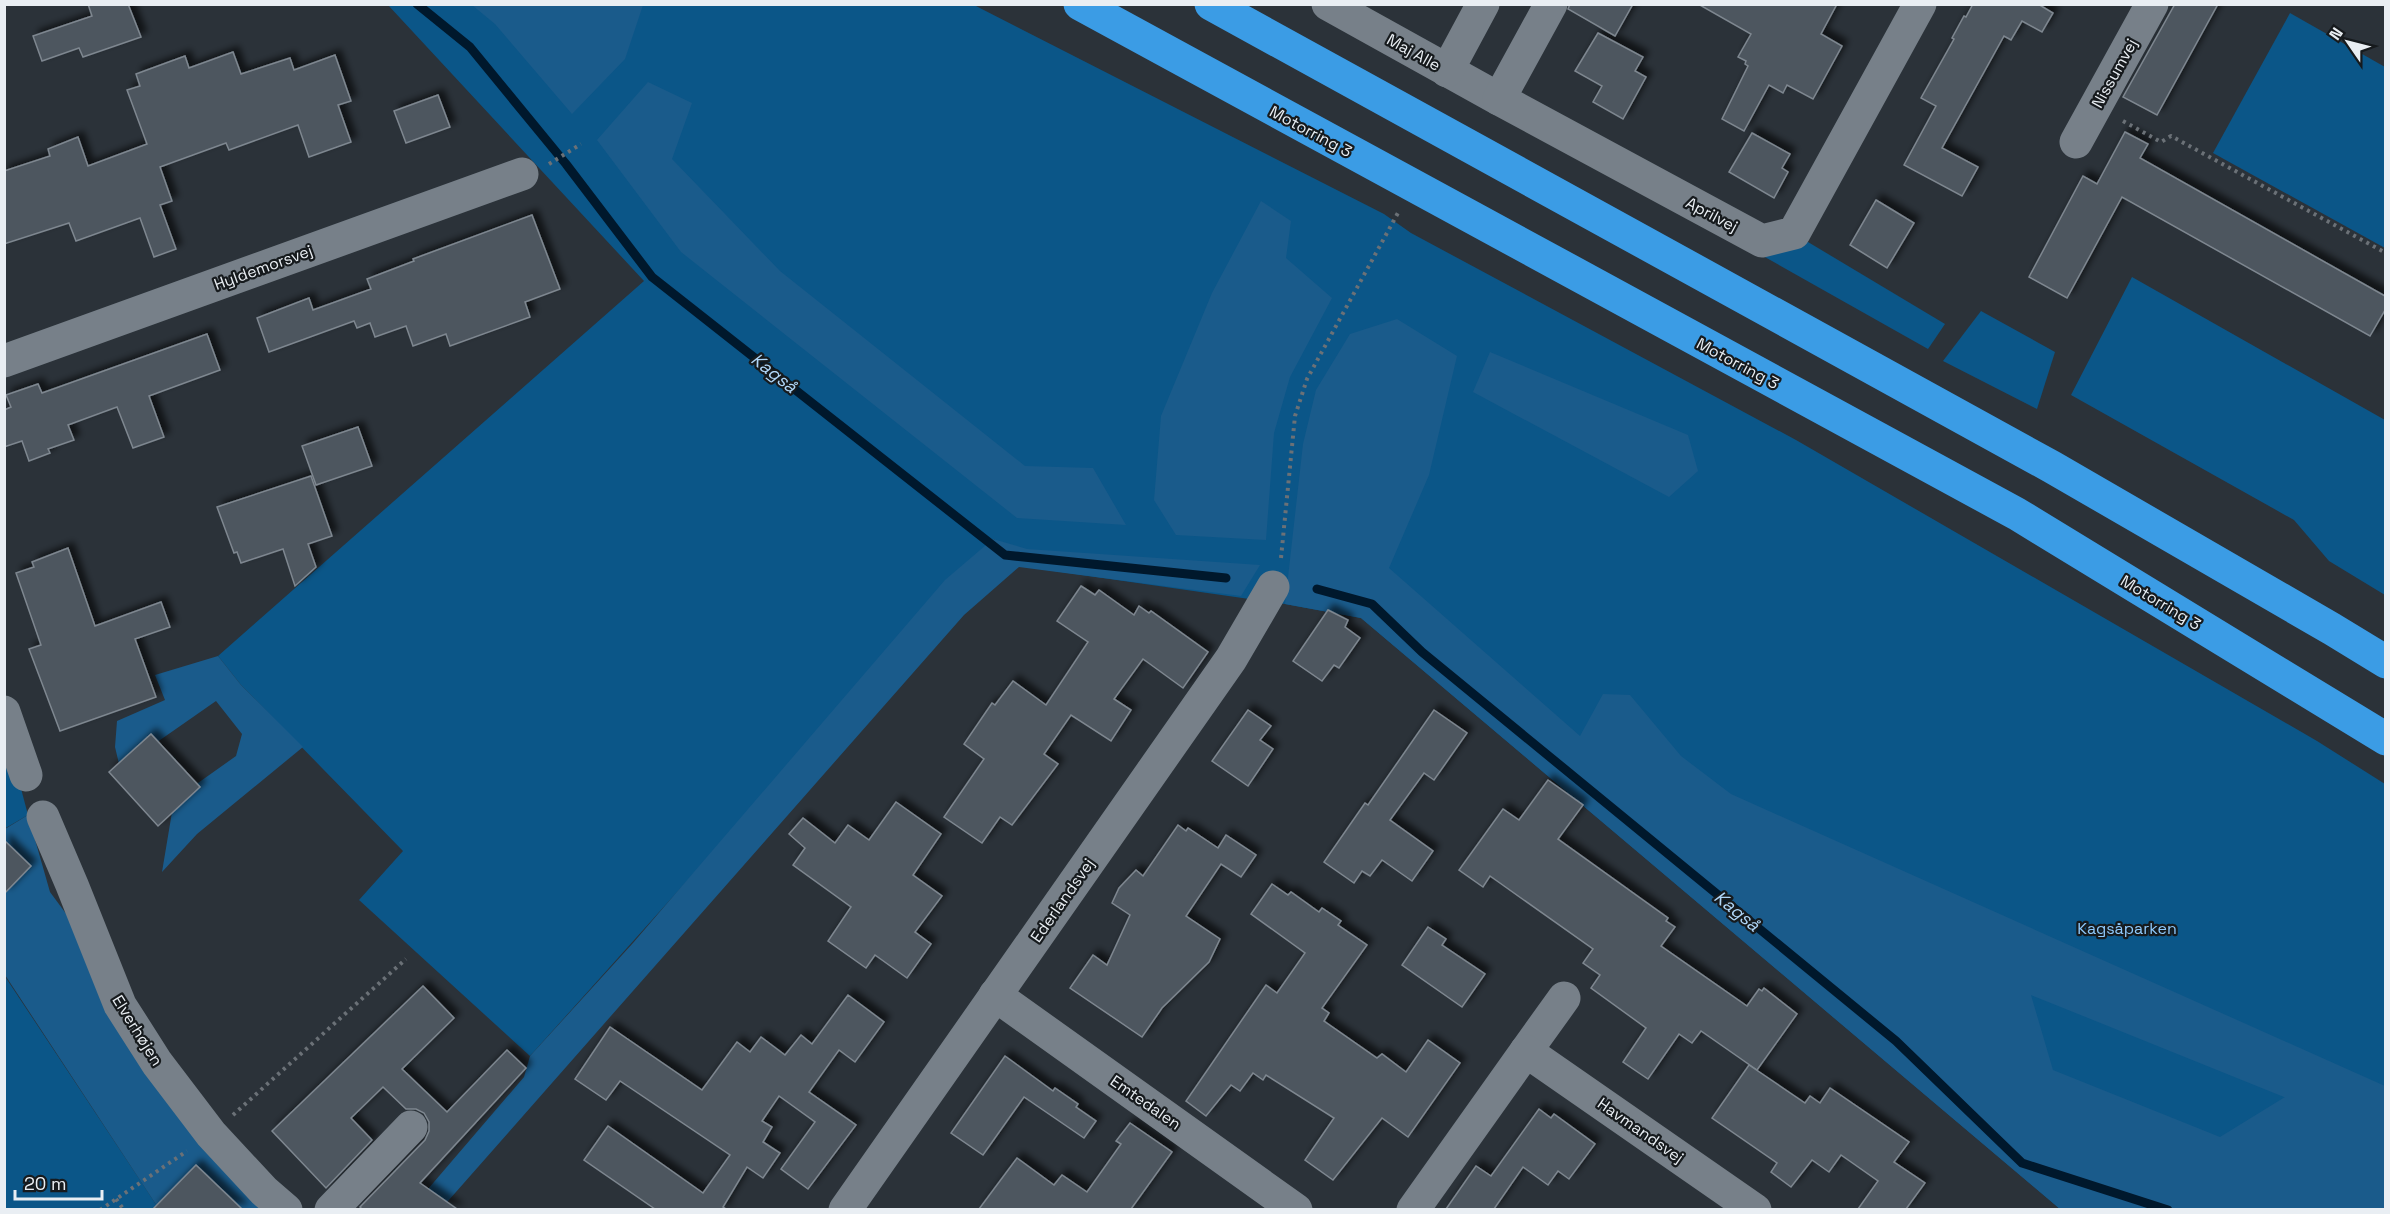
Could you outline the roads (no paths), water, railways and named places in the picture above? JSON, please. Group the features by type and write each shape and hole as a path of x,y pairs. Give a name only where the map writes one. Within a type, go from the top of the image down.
{"highway":[{"path":"1054,4 1138,37"},
{"name":"Motorring 3","path":"1080,4 2017,514 2385,739"},
{"path":"1211,4 2052,467 2385,662"}],"street":[{"name":"Maj Alle","path":"1328,4 1499,99"},
{"path":"1447,71 1483,4"},
{"path":"1499,99 1551,4"},
{"name":"Aprilvej","path":"1499,99 1762,241 1794,232 1920,4"},
{"name":"Nissumvej","path":"2076,142 2152,4"},
{"name":"Hyldemorsvej","path":"4,361 536,169"},
{"name":"Ederlandsvej","path":"845,1209 1231,659 1273,587"},
{"path":"4,712 26,775"},
{"name":"Elverhøjen","path":"43,817 120,1005 157,1063 211,1134 264,1191 286,1209"},
{"name":"Emtedalen","path":"995,995 1296,1209"},
{"path":"1413,1209 1564,998"},
{"name":"Havmandsvej","path":"1526,1051 1755,1209"},
{"path":"331,1209 411,1127"}],"waterway":[{"name":"Kagså","path":"417,4 470,47 566,164 652,277 1005,555 1226,578"},
{"name":"Kagså","path":"1317,589 1372,604 1422,652 1896,1041 2022,1163 2168,1210"}],"park label":[{"name":"Kagsåparken","path":"2127,928"}]}
